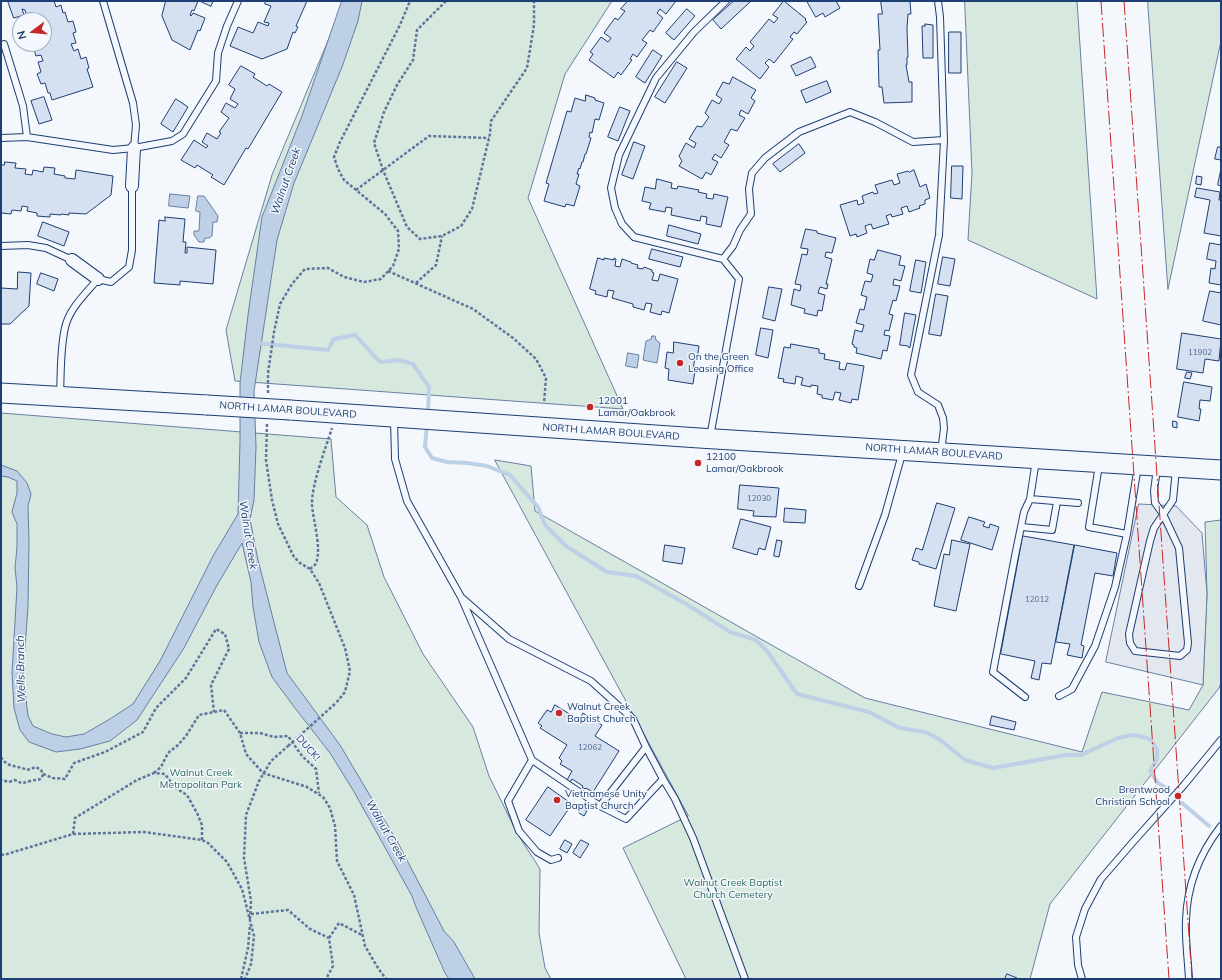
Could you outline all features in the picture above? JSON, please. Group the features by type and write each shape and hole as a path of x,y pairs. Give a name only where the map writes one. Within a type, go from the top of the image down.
{"main road":[{"name":"NORTH LAMAR BOULEVARD","path":"1,394 59,396 290,410 1221,470"}],"street":[{"path":"132,186 134,148"},
{"path":"72,260 98,279"}],"lane":[{"path":"103,1 133,103 136,125 134,148"},
{"path":"1,138 27,137 113,150 172,141 183,134 216,81 218,53 227,26 238,1"},
{"path":"710,438 739,278 723,259 634,237 622,224 615,208 611,188 619,155 656,78 694,32 726,1"},
{"path":"938,1 940,17 944,140 939,235 911,375 918,392 938,405 943,418 944,428 941,452"},
{"path":"1,45 4,44 23,106 27,137"},
{"path":"723,259 733,246 740,230 751,214 749,189 752,173 765,158 799,132 850,112 875,122 913,142 944,140"},
{"path":"59,396 66,324 74,308 98,279 111,282 129,267 132,250 132,186"},
{"path":"1,246 28,245 46,248 72,260"},
{"path":"396,417 394,459 407,501 461,597 532,760 600,806 626,819 663,779"},
{"path":"859,586 885,515 903,450"},
{"path":"1025,697 993,672 1014,556 1022,527 1024,512 1030,499 1036,458"},
{"path":"1099,462 1089,527 1127,534"},
{"path":"1059,696 1072,689 1095,646 1115,587 1127,534 1138,465"},
{"path":"1157,466 1154,491 1155,503 1163,514 1179,548 1188,643 1187,650 1180,656 1135,651 1130,643 1129,634 1147,550 1154,528 1163,514 1173,500 1176,467"},
{"path":"1030,499 1078,503"},
{"path":"1022,527 1052,530 1057,502"},
{"path":"461,597 509,639 591,681 633,719 646,747 675,799 693,838 745,979"},
{"path":"1082,979 1078,965 1076,937 1085,909 1101,879 1132,842 1184,785 1221,740"},
{"path":"600,806 646,747"},
{"path":"532,760 508,801 519,831 537,852 551,860 558,858"},
{"path":"1189,979 1186,920 1191,884 1200,860 1221,826"}],"path":[{"path":"268,394 268,373 280,304 292,284 305,269 328,268 344,277 364,282 381,279 393,266 399,249 398,231 384,214 344,180 334,157 340,142 400,25 410,1"},
{"path":"446,1 417,30 413,60 397,85 384,112 374,143 383,170 407,227 420,239 442,236 461,226 472,209 489,138 491,121 527,68 534,25 534,1"},
{"path":"356,190 429,136 489,138"},
{"path":"416,283 436,265 442,236"},
{"path":"388,271 473,309 513,338 536,359 546,378 544,403"},
{"path":"249,914 251,901 244,858 246,815 259,781 271,761 336,703 345,692 350,671 345,648 319,583 310,569 294,557 278,524 272,500 266,460 267,424"},
{"path":"310,569 316,564 318,557 318,543 313,519 312,502 318,473 332,428"},
{"path":"1,757 3,761 13,767 21,767 27,770 36,767 41,770 43,774 53,778 66,779 74,762 105,752 143,732 156,708 186,678 216,629 225,634 229,649 211,685 214,712"},
{"path":"73,834 75,818 136,780 154,773 162,767 168,754 178,746 186,736 199,715 224,710 240,733 246,754 264,773 307,787 323,797 330,808 335,826 337,861 354,895 365,946 386,979"},
{"name":"DUCK!","path":"240,733 260,733 274,737 288,736 302,756 316,769 319,794"},
{"path":"154,773 164,774 174,787 187,795 202,825 202,840"},
{"path":"1,780 9,782 15,780 25,783 39,780 43,774"},
{"path":"1,855 73,834 144,832 202,840 208,843 227,862 242,889 249,914 254,936 252,964 245,979"},
{"path":"249,914 288,910 310,929 329,938"},
{"path":"241,979 248,948 250,921"},
{"path":"326,979 333,966 329,938 339,923 362,935"}],"green space":[{"path":"345,1 612,1 565,74 528,198 623,409 235,381 226,330 272,175"},
{"path":"965,1 1077,1 1097,299 968,240 972,173"},
{"path":"1148,1 1221,1 1221,41 1168,289"},
{"name":"Walnut Creek Metropolitan Park","path":"1,413 331,439 336,497 367,525 384,577 423,654 473,727 489,776 517,833 540,869 539,933 545,968 551,979 1,979"},
{"name":"Walnut Creek Baptist Church Cemetery","path":"495,460 531,466 535,511 865,698 1082,752 1102,692 1189,710 1203,685 1207,594 1205,522 1221,520 1221,683 1219,688 1050,904 1030,979 686,979 623,848 688,816"}],"shaded area":[{"path":"1139,504 1176,506 1202,533 1207,594 1203,685 1106,662"}],"water":[{"path":"342,1 362,1 358,21 342,67 294,183 277,240 254,391 256,447 254,500 250,519 258,560 287,673 340,745 398,843 444,931 454,942 475,979 449,979 445,973 412,896 353,790 330,753 272,677 259,642 253,607 251,582 242,543 216,587 184,648 137,720 110,741 80,749 56,752 29,742 20,730 14,708 12,673 17,587 15,568 17,524 12,512 17,493 17,481 1,476 1,465 17,471 27,483 31,494 28,506 28,607 23,675 28,716 33,726 52,734 66,737 84,734 133,704 160,661 213,556 238,514 240,383 262,217 302,116"},
{"path":"170,194 190,196 188,208 169,206"},
{"path":"198,196 204,196 218,216 217,222 213,222 212,236 205,238 204,242 199,242 194,235 194,231 199,231 200,212 196,211"},
{"path":"652,336 655,336 656,340 660,343 657,363 643,360 646,341 651,339"},
{"path":"628,353 639,355 637,368 626,366"}],"building":[{"path":"8,1 54,1 56,7 61,5 68,22 73,21 76,32 73,33 76,43 71,44 74,51 78,49 81,59 86,57 89,68 87,69 93,87 52,100 45,83 41,84 37,74 41,72 38,62 43,61 41,55 36,56 35,52 52,52 52,12 26,12 22,9 23,12 12,12"},
{"path":"166,1 198,1 194,11 192,10 190,15 191,16 193,13 205,18 200,31 198,30 190,50 172,40 162,16"},
{"path":"200,1 213,1 211,6"},
{"path":"266,1 307,1 296,26 298,27 295,33 293,32 287,49 262,59 230,46 238,27 253,33 258,22 268,26 269,23 264,22 271,6 265,4"},
{"path":"628,1 676,1 666,14 660,9 657,13 663,18 653,32 650,30 642,40 647,43 637,57 633,54 630,59 632,60 621,75 618,72 614,78 589,60 593,54 590,52 601,37 608,42 611,38 604,33 615,18 618,20 625,11 621,9"},
{"path":"734,1 751,1 721,29 713,20"},
{"path":"784,1 806,19 805,20 807,22 797,34 794,32 790,37 793,39 774,63 769,59 765,63 769,67 760,79 736,59 746,47 750,51 754,46 750,42 769,19 774,23 778,18 773,15"},
{"path":"807,1 836,1 840,8 825,17 823,13 816,17"},
{"path":"881,1 910,1 911,14 908,14 908,57 906,65 909,82 912,82 912,102 884,103 882,87 879,87 878,50 880,50 878,14 882,14"},
{"path":"687,9 695,16 674,40 666,33"},
{"path":"925,24 933,25 933,58 923,58 922,26 925,26"},
{"path":"949,32 961,32 961,73 949,73"},
{"path":"653,50 662,56 645,83 636,77"},
{"path":"811,57 816,67 796,76 791,66"},
{"path":"677,62 687,68 665,103 655,97"},
{"path":"241,66 255,74 253,77 267,86 269,84 282,92 248,149 246,148 224,185 211,177 213,175 197,165 195,168 181,160 194,140 206,148 208,146 202,142 207,133 217,139 221,133 219,132 229,118 221,112 226,103 235,108 238,104 230,99 235,89 229,85"},
{"path":"733,77 756,90 751,98 755,101 748,114 741,110 739,115 745,118 737,131 731,129 724,142 729,145 721,158 715,154 712,159 718,162 711,175 706,172 702,179 679,166 682,161 679,156 686,143 694,148 696,143 689,139 697,126 702,127 709,117 705,113 712,100 719,104 722,99 716,95 723,82 729,84"},
{"path":"827,81 831,92 806,103 801,91"},
{"path":"586,95 604,103 599,120 595,119 592,133 590,132 589,137 591,138 583,162 577,174 579,174 576,184 580,186 574,206 566,204 565,207 544,201 549,184 546,183 567,111 571,112 575,98 585,101"},
{"path":"44,97 52,120 39,124 31,101"},
{"path":"176,99 188,107 173,132 161,124"},
{"path":"620,107 630,111 618,141 608,137"},
{"path":"634,142 645,146 633,179 622,175"},
{"path":"799,144 805,153 780,172 773,164"},
{"path":"1218,147 1221,147 1221,160 1215,159"},
{"path":"5,162 16,163 15,168 26,169 25,174 32,175 33,170 43,172 44,167 55,168 54,174 65,176 65,178 75,179 76,170 113,176 111,195 86,214 69,213 69,215 50,214 50,217 37,216 37,213 27,211 28,207 22,206 21,211 12,210 11,214 1,213 1,165 4,165"},
{"path":"952,166 963,166 962,199 951,198"},
{"path":"1221,169 1221,186 1218,185"},
{"path":"914,170 920,187 926,184 930,198 925,200 925,204 919,206 920,208 909,212 907,206 901,208 903,214 892,217 891,214 886,216 889,224 873,229 871,224 865,226 867,233 857,237 856,234 850,236 840,205 857,200 858,205 864,203 862,196 873,192 874,194 878,193 875,185 892,180 894,185 900,183 897,174"},
{"path":"1197,176 1202,177 1201,185 1196,184"},
{"path":"657,179 672,183 671,188 677,189 678,186 699,190 698,192 707,194 706,198 713,199 714,194 728,197 721,227 706,224 707,217 701,216 700,221 671,215 672,208 666,207 665,212 649,209 651,203 642,201 645,187 655,189"},
{"path":"1197,188 1220,192 1221,236 1204,233 1210,200 1195,197"},
{"path":"165,217 185,219 183,242 186,242 185,253 187,253 187,247 216,250 213,284 180,281 180,285 154,283 159,220 165,221"},
{"path":"43,222 69,232 64,246 38,236"},
{"path":"669,225 701,234 698,244 667,236"},
{"path":"806,229 817,231 817,233 836,238 832,253 826,252 825,257 832,259 826,284 828,284 827,289 820,287 818,293 825,295 822,311 818,310 817,316 804,313 805,309 791,305 794,289 800,291 801,285 795,284 802,254 807,255 808,249 801,248"},
{"path":"1210,243 1221,245 1221,285 1209,283 1211,268 1215,269 1216,261 1207,259"},
{"path":"652,249 683,257 680,267 649,259"},
{"path":"878,250 901,256 899,265 905,266 901,281 894,279 893,285 900,286 896,301 893,300 889,314 893,315 889,331 885,330 884,335 890,336 887,351 883,350 881,359 856,353 857,348 852,344 855,330 862,332 864,325 856,323 860,309 864,310 867,297 861,295 865,281 871,282 873,275 867,273 870,259 874,260"},
{"path":"943,257 955,259 950,286 938,284"},
{"path":"598,258 604,260 604,258 614,260 614,258 616,259 615,266 620,267 622,259 638,265 637,268 643,269 644,267 652,270 654,273 652,280 658,281 660,274 678,279 669,313 662,311 661,315 650,312 652,304 646,303 644,310 633,307 633,304 612,298 614,291 608,290 607,297 595,294 596,291 590,289"},
{"path":"916,260 926,262 921,293 910,291"},
{"path":"18,272 31,273 29,306 10,324 1,324 1,288 17,289"},
{"path":"41,273 58,279 54,291 37,284"},
{"path":"769,287 782,289 775,321 763,318"},
{"path":"1210,291 1221,293 1221,325 1203,321"},
{"path":"936,294 948,296 941,336 929,334"},
{"path":"905,313 916,315 909,348 908,346 900,345"},
{"path":"761,328 773,330 768,358 756,355"},
{"path":"1182,333 1221,339 1219,361 1205,359 1203,373 1177,369"},
{"name":"On the Green Leasing Office","path":"674,342 699,346 697,359 695,358 693,370 695,370 693,384 668,380 669,369 665,368 667,352 673,353"},
{"path":"791,344 819,349 819,353 825,354 824,359 840,362 839,369 845,370 847,363 864,366 858,400 852,399 851,403 839,400 841,393 835,392 833,400 822,398 822,395 817,394 818,386 811,385 811,387 801,385 803,378 796,376 795,384 783,382 784,379 778,378 784,347 790,348"},
{"path":"1187,372 1192,373 1190,379 1185,378"},
{"path":"1184,382 1212,387 1210,401 1200,400 1199,409 1201,409 1199,421 1178,417"},
{"path":"1173,421 1177,422 1177,428 1173,427"},
{"path":"740,485 779,488 776,517 753,516 754,511 738,509"},
{"path":"937,503 955,508 936,569 919,564 919,562 912,560 916,548 922,550"},
{"path":"785,508 806,510 805,523 784,522"},
{"path":"969,517 985,522 983,526 989,528 990,524 999,527 992,550 961,540"},
{"path":"741,519 771,527 765,550 759,548 757,555 733,548"},
{"path":"1023,536 1074,545 1051,664 1042,663 1039,680 1031,678 1035,661 1001,654"},
{"path":"777,540 782,541 779,557 774,556"},
{"path":"952,540 970,544 956,611 934,606 944,554 949,555"},
{"path":"665,545 685,548 682,564 663,561"},
{"path":"1075,545 1117,553 1113,576 1095,573 1081,645 1084,646 1082,658 1067,655 1070,644 1056,642"},
{"path":"555,705 579,720 583,713 602,725 595,736 619,751 593,792 586,788 585,789 572,779 570,782 567,780 572,771 560,764 562,761 559,758 567,745 540,728 542,726 538,723 547,710 551,712"},
{"path":"992,716 1016,722 1014,730 990,725"},
{"path":"548,787 572,804 550,836 526,820"},
{"path":"582,808 587,811 584,816 579,813"},
{"path":"565,840 572,844 567,853 560,849"},
{"path":"581,840 589,844 580,858 573,853"},
{"path":"1007,974 1017,978 1005,979"}],"waterway":[{"path":"257,343 328,350 334,339 355,335 380,362 399,360 413,364 429,387 428,414"},
{"path":"427,425 425,447 432,458 447,462 487,466 510,475 538,507 545,525 566,546 607,572 636,576 688,605 730,632 756,640 767,651 797,694 869,712 900,728 925,732 939,739 965,760 993,768 1066,755 1081,755 1118,738 1133,735 1144,737 1151,740 1157,749 1157,759 1150,771 1158,783 1169,790"},
{"path":"1182,803 1209,826"}],"power":[{"path":"1101,1 1169,979"},
{"path":"1124,1 1192,979"}],"place":[{"name":"On the Green Leasing Office","path":"680,363"},
{"name":"12001 Lamar/Oakbrook","path":"590,407"},
{"name":"12100 Lamar/Oakbrook","path":"698,463"},
{"name":"Walnut Creek Baptist Church","path":"559,713"},
{"name":"Brentwood Christian School","path":"1178,796"},
{"name":"Vietnamese Unity Baptist Church","path":"557,800"}],"water label":[{"name":"Walnut Creek","path":"286,181"},
{"name":"Walnut Creek","path":"248,535"},
{"name":"Wells Branch","path":"21,669"},
{"name":"Walnut Creek","path":"386,831"}]}
